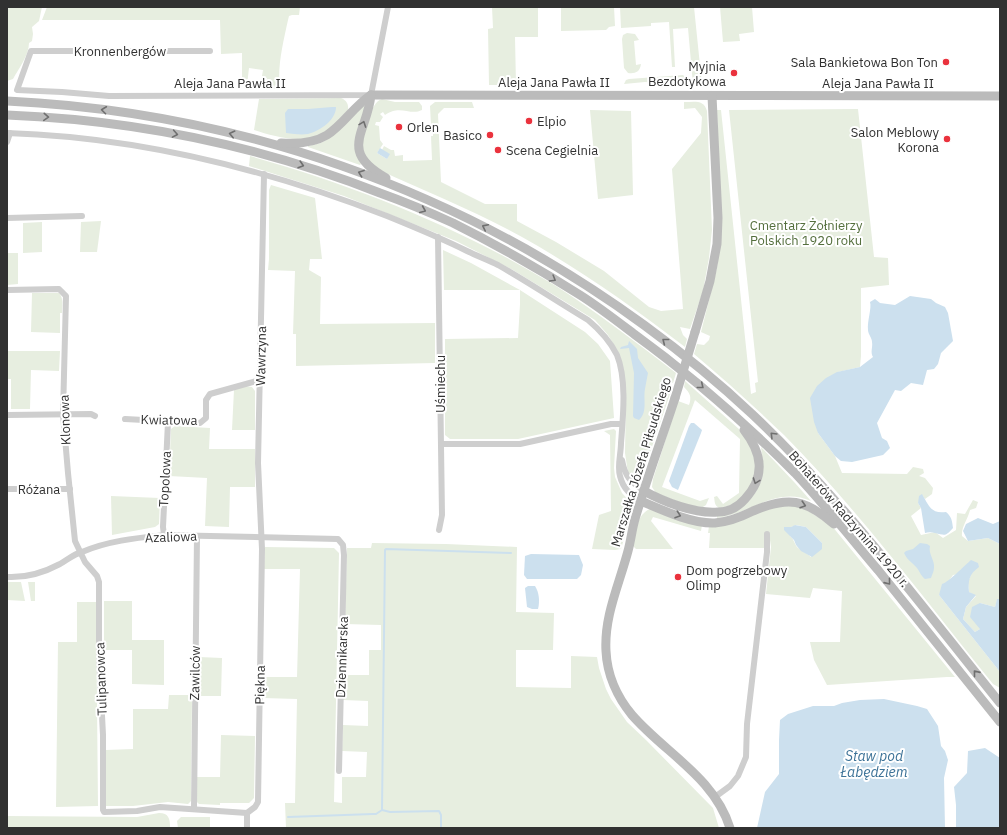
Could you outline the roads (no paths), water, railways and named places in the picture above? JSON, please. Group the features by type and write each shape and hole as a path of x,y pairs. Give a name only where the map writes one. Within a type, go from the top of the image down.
{"main road":[{"name":"Aleja Jana Pawła II","path":"371,95 1000,96"},
{"path":"269,143 298,143 314,140 326,135 333,130 355,107 371,95"},
{"path":"371,95 370,104 358,139 360,154 364,161 373,170 411,192"},
{"name":"Marszałka Józefa Piłsudskiego","path":"712,96 718,218 717,244 710,281 675,398 641,501 628,552 608,616 606,639 607,666 611,680 631,714 655,738 702,780 723,809 730,828"},
{"path":"7,102 128,113 197,126 269,143 340,165 411,192"},
{"name":"Bohaterów Radzymina 1920 r.","path":"7,115 90,121 132,126 205,139 244,148 337,176 450,222 520,259 582,296 650,346 718,400 795,474 854,541 1000,722"},
{"name":"Bohaterów Radzymina 1920 r.","path":"411,192 494,231 571,275 630,315 681,353 751,413 799,461 827,492 905,585 1000,703"},
{"path":"644,491 681,506 700,511 712,512 729,510 743,502 752,492 760,471 757,452 747,434 718,400"},
{"path":"641,501 699,522 714,523 741,517 779,502 797,503 815,510 854,541"}],"street":[{"path":"371,95 388,7"},
{"name":"Kronnenbergów","path":"17,90 31,51 210,51"},
{"name":"Aleja Jana Pawła II","path":"17,90 109,96 371,95"},
{"path":"7,142 9,133 66,136 201,158 264,174 347,201 438,237 497,265 588,320 601,331 614,351 619,363 623,391 621,454 619,469 622,482 629,493 641,501"},
{"name":"Wawrzyna","path":"261,538 258,463 264,174"},
{"path":"7,218 82,216"},
{"name":"Uśmiechu","path":"438,237 442,515 439,530"},
{"name":"Klonowa","path":"7,290 59,289 64,294 66,300 63,414 75,541 80,552"},
{"name":"Kwiatowa","path":"125,419 168,422 202,422 206,418 206,400 210,394 260,380"},
{"path":"7,415 91,414 95,416"},
{"name":"Topolowa","path":"164,535 168,422"},
{"path":"441,444 520,444 605,425 622,424"},
{"path":"621,454 626,475 633,484 644,491"},
{"name":"Różana","path":"7,489 70,489"},
{"path":"715,797 730,786 738,776 746,757 747,724 767,552 767,534"},
{"name":"Azaliowa","path":"7,577 18,578 34,575 55,566 80,552 109,544 164,535 338,539 342,542"},
{"name":"Zawilców","path":"194,809 197,536"},
{"name":"Piękna","path":"247,813 255,807 258,802 261,538"},
{"name":"Dziennikarska","path":"339,772 344,574 344,547 342,542"},
{"name":"Tulipanowca","path":"80,552 99,582 99,657 103,735 102,806 104,812 137,811 160,807 194,809"},
{"path":"194,809 247,813 247,828"}],"water":[{"path":"336,107 330,120 322,128 313,133 286,133 285,113 288,109"},
{"path":"380,148 390,154 387,159 377,153"},
{"path":"910,296 931,299 945,307 948,313 953,341 941,353 938,364 934,369 927,370 923,385 911,383 901,391 895,390 877,423 882,438 887,441 890,448 883,455 852,462 841,461 835,456 818,433 814,422 810,398 817,386 826,378 837,372 860,367 873,357 872,340 868,330 870,302 875,299 880,303 895,305"},
{"path":"629,341 637,349 638,358 648,373 644,409 642,417 639,420 633,416 634,373 629,348 620,349 621,347 628,345"},
{"path":"691,423 694,423 702,430 678,490 672,487 669,481"},
{"path":"922,494 931,508 937,512 946,512 951,517 953,528 948,533 943,535 931,532 925,533 921,508 918,503 919,496"},
{"path":"978,518 993,524 1000,521 1000,544 988,538 968,541 963,531 966,524"},
{"path":"795,525 806,527 822,543 822,549 812,557 801,551 794,540 784,530 784,527 791,527"},
{"path":"920,543 930,546 930,552 934,562 934,570 931,578 925,579 904,553 913,549"},
{"path":"531,554 579,555 583,565 581,575 577,579 527,579 524,575 525,556"},
{"path":"971,560 978,563 979,567 973,572 969,581 969,592 976,595 966,607 963,619 975,632 980,629 970,617 972,607 980,603 995,607 997,599 1000,599 1000,672 939,595 942,584"},
{"path":"528,586 535,586 536,588 539,597 538,609 527,607 525,588"},
{"name":"Staw pod Łabędziem","path":"884,699 927,709 938,726 941,746 945,751 948,760 944,778 945,828 757,828 765,792 779,774 780,720 788,714 813,706 834,706 860,700"},
{"path":"985,748 1000,758 1000,828 956,828 954,787 967,773 968,751"}],"waterway":[{"path":"382,810 385,550 511,553"},
{"path":"382,810 390,812 439,811 441,815 441,828"},
{"path":"288,817 376,814 382,810"}],"place":[{"name":"Sala Bankietowa Bon Ton","path":"946,62"},
{"name":"Myjnia Bezdotykowa","path":"734,73"},
{"name":"Elpio","path":"529,121"},
{"name":"Orlen","path":"399,127"},
{"name":"Basico","path":"490,135"},
{"name":"Salon Meblowy Korona","path":"947,139"},
{"name":"Scena Cegielnia","path":"498,150"},
{"name":"Dom pogrzebowy Olimp","path":"678,577"}],"park label":[{"name":"Cmentarz Żołnierzy Polskich 1920 roku","path":"806,232"}]}
